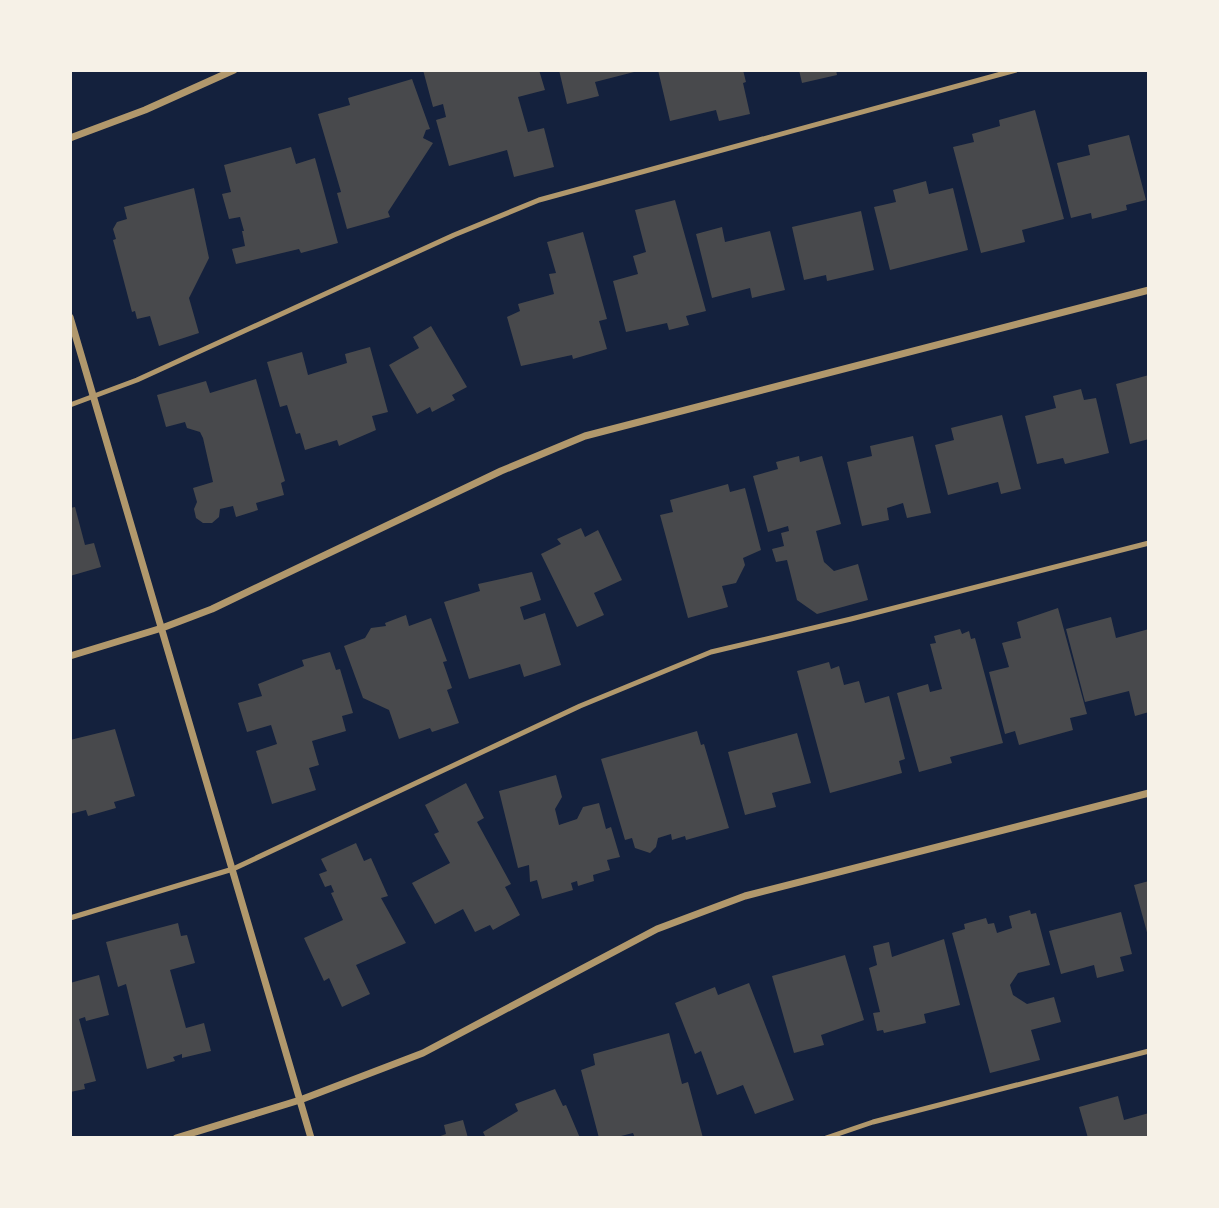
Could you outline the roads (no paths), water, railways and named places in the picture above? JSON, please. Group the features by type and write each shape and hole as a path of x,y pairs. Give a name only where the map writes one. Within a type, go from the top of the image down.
{"street":[{"path":"70,138 145,110 234,70"},
{"path":"70,656 162,628 254,590 501,471 585,436 1149,290"},
{"path":"70,317 311,1138"},
{"path":"176,1138 300,1100 423,1053 657,929 745,896 1149,793"}],"lane":[{"path":"70,405 95,397 454,235 539,200 1016,70"},
{"path":"70,918 233,869 580,706 711,652 850,620 1149,543"},
{"path":"826,1138 873,1122 1149,1051"}]}
